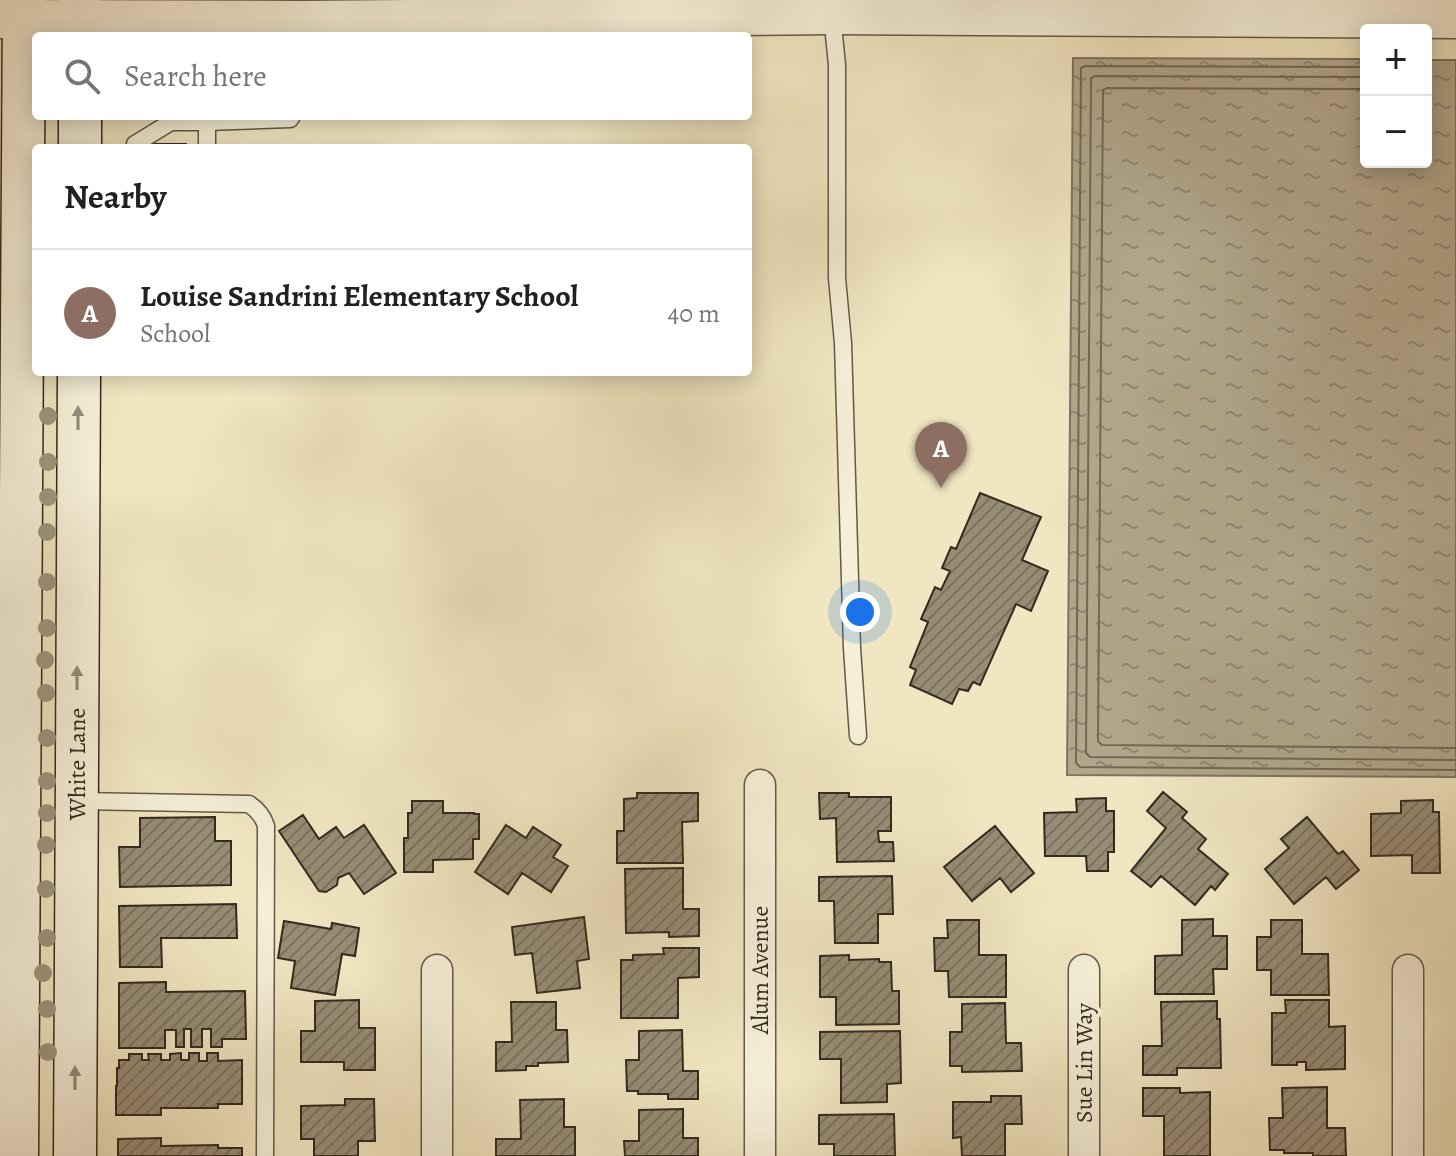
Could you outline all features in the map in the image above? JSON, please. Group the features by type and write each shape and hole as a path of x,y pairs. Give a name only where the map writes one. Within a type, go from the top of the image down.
{"main road":[{"path":"16,13 18,1150"},
{"path":"80,120 80,144"},
{"name":"White Lane","path":"75,1156 79,376"}],"street":[{"path":"16,13 170,28 317,19 832,7 1456,19"},
{"name":"Alum Avenue","path":"760,785 760,1156"},
{"path":"437,970 437,1156"},
{"name":"Sue Lin Way","path":"1084,970 1084,1156"},
{"path":"1408,970 1408,1156"}],"lane":[{"path":"832,7 837,65 837,278 843,343 852,648 858,736"},
{"path":"135,144 170,120"},
{"path":"183,120 262,120"},
{"path":"207,122 207,144"},
{"path":"76,801 249,804 264,819 265,1156"}],"water":[{"path":"1073,58 1360,59 1360,168 1432,168 1432,60 1456,60 1456,777 1067,775"}],"building":[{"path":"980,493 1041,517 1022,560 1048,571 1031,611 1016,604 980,685 973,682 968,691 959,689 952,704 910,685 916,670 910,667 928,622 921,619 935,587 941,590 950,571 942,568 951,547 956,549"},
{"path":"1163,792 1187,812 1182,818 1206,839 1198,849 1228,874 1215,890 1211,886 1195,905 1161,876 1151,887 1131,871 1166,828 1147,811"},
{"path":"637,793 698,793 698,821 682,822 683,863 617,863 617,831 624,831 624,799 637,798"},
{"path":"819,793 891,797 891,831 878,831 879,842 893,842 894,861 837,862 836,818 820,819"},
{"path":"1106,798 1106,811 1114,811 1114,852 1108,852 1108,871 1087,871 1086,856 1045,856 1044,813 1077,812 1076,799"},
{"path":"1433,800 1433,812 1439,812 1440,873 1412,873 1412,855 1371,856 1371,814 1401,813 1401,801"},
{"path":"412,801 443,801 443,813 479,814 479,839 473,839 473,859 433,860 433,872 404,872 404,838 408,838 408,813 412,813"},
{"path":"303,815 319,839 336,827 344,838 364,825 396,873 364,894 349,873 338,878 337,885 326,892 319,891 279,831"},
{"path":"215,817 215,841 231,841 231,885 120,887 119,847 140,847 140,818"},
{"path":"1307,817 1338,854 1343,851 1359,870 1336,889 1326,877 1294,904 1265,869 1289,848 1281,839"},
{"path":"506,825 526,838 533,827 561,845 553,857 568,866 551,892 522,873 508,894 475,872"},
{"path":"995,826 1034,873 1011,892 1000,878 972,901 944,867"},
{"path":"683,868 683,909 699,909 699,936 669,937 669,932 626,933 625,869"},
{"path":"892,876 893,914 878,914 878,943 835,943 834,901 819,901 819,877"},
{"path":"236,904 237,938 161,938 162,967 120,967 119,906"},
{"path":"584,917 589,959 577,961 580,988 537,993 532,953 515,955 512,927"},
{"path":"1213,919 1213,936 1227,936 1227,969 1213,969 1214,994 1155,994 1155,956 1182,955 1182,920"},
{"path":"947,920 979,920 979,955 1006,955 1006,997 949,997 948,971 935,971 934,938 948,938"},
{"path":"1271,920 1302,920 1302,954 1328,954 1329,995 1271,995 1271,970 1257,970 1257,937 1271,937"},
{"path":"284,921 331,929 332,923 359,928 355,956 342,954 335,995 291,988 295,961 278,958"},
{"path":"663,948 699,948 699,977 678,978 678,1018 621,1018 621,960 633,960 633,955 664,954"},
{"path":"849,955 849,960 879,959 879,962 891,962 892,991 899,991 899,1024 836,1025 836,997 820,997 820,956"},
{"path":"166,982 166,992 245,991 246,1039 222,1039 222,1047 211,1047 211,1029 202,1029 202,1047 191,1047 191,1029 184,1029 184,1047 176,1047 176,1030 165,1030 165,1048 119,1048 119,983"},
{"path":"359,1000 359,1028 375,1028 375,1070 344,1070 344,1062 301,1062 301,1031 315,1031 315,1001"},
{"path":"1285,1000 1329,1000 1329,1027 1345,1026 1345,1069 1306,1070 1306,1062 1272,1065 1272,1013 1286,1013"},
{"path":"1217,1001 1221,1068 1177,1068 1177,1075 1143,1075 1143,1046 1162,1046 1161,1002"},
{"path":"511,1002 556,1002 556,1030 567,1030 568,1062 538,1063 538,1066 526,1066 526,1070 496,1071 496,1042 512,1042"},
{"path":"1005,1003 1006,1043 1021,1043 1022,1071 962,1072 962,1066 950,1066 950,1032 962,1032 962,1004"},
{"path":"682,1030 683,1071 698,1071 698,1099 668,1099 668,1094 627,1091 626,1060 639,1060 639,1031"},
{"path":"900,1031 901,1083 887,1084 887,1102 841,1103 841,1059 820,1059 820,1032"},
{"path":"181,1053 181,1060 189,1060 189,1053 199,1053 199,1061 207,1061 207,1053 218,1053 218,1061 242,1060 242,1104 218,1104 218,1108 161,1108 161,1115 116,1115 119,1060 129,1060 129,1054 142,1054 142,1060 149,1060 148,1054 161,1054 161,1060 170,1060 170,1054"},
{"path":"1327,1087 1327,1128 1345,1128 1346,1156 1313,1156 1313,1153 1270,1150 1269,1118 1283,1118 1282,1088"},
{"path":"1143,1088 1180,1088 1180,1093 1210,1092 1210,1156 1164,1156 1164,1116 1143,1116"},
{"path":"991,1096 1021,1096 1022,1124 1005,1124 1005,1156 962,1156 961,1137 953,1138 953,1102 991,1102"},
{"path":"345,1099 374,1099 375,1141 358,1141 358,1156 314,1156 314,1139 301,1139 301,1106 345,1105"},
{"path":"564,1099 564,1127 575,1127 575,1156 496,1156 496,1139 521,1139 520,1100"},
{"path":"683,1109 683,1138 698,1138 698,1156 625,1156 624,1141 639,1141 639,1110"},
{"path":"894,1114 895,1156 834,1156 834,1144 819,1144 819,1115"},
{"path":"161,1138 161,1146 218,1145 218,1148 242,1148 242,1156 118,1156 118,1139"}],"place":[{"name":"Louise Sandrini Elementary School","path":"941,488"}]}
